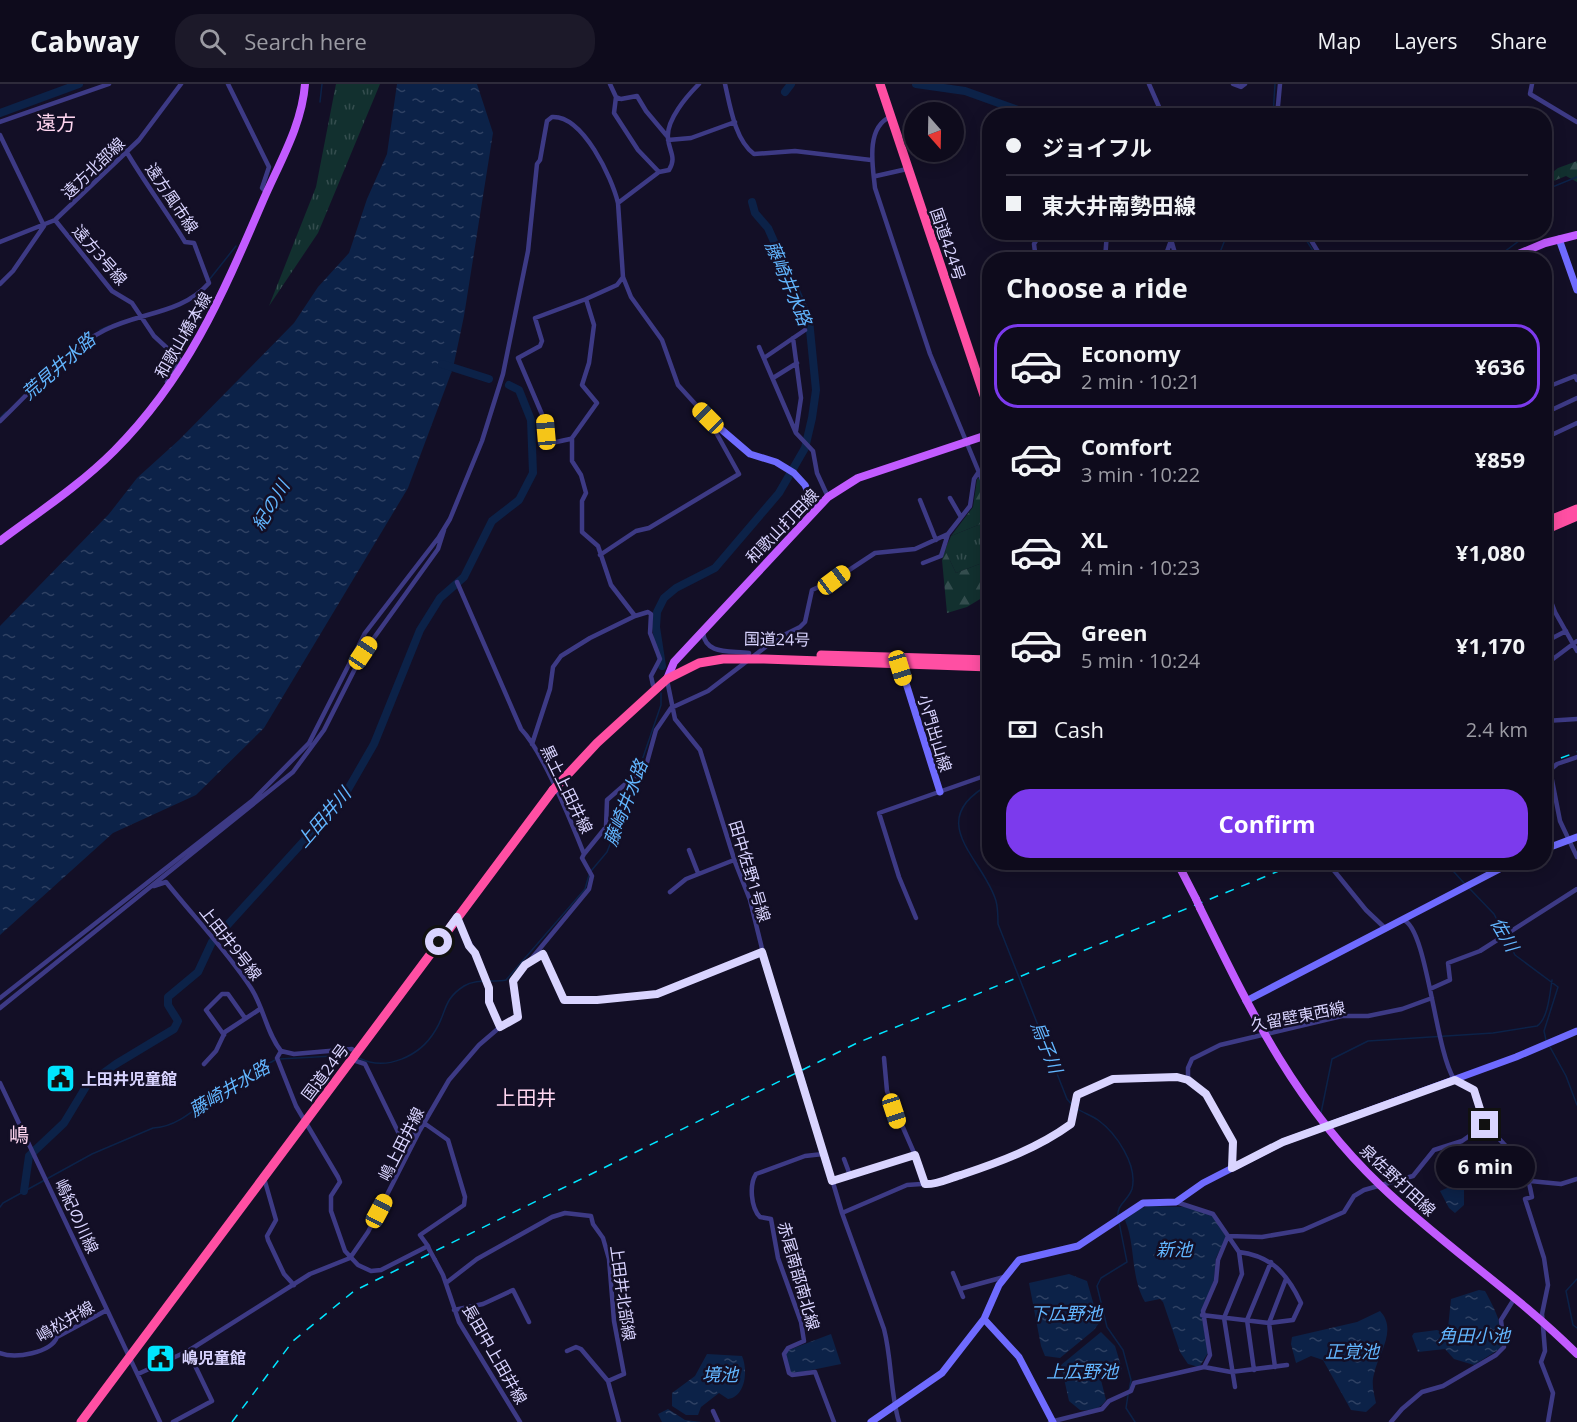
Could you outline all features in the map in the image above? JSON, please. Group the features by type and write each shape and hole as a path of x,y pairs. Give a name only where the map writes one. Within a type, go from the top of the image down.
{"highway":[{"name":"国道424号","path":"880,84 982,389"},
{"path":"1552,519 1577,509"},
{"path":"1552,527 1577,516"},
{"name":"国道24号","path":"753,655 982,667"},
{"name":"国道24号","path":"81,1422 554,789 653,685 701,657 753,655 982,660"},
{"name":"国道24号","path":"597,743 667,676"}],"main road":[{"name":"和歌山橋本線","path":"0,541 76,484 114,451 170,386 213,315 298,118 305,84"},
{"path":"1525,252 1577,235"},
{"name":"和歌山打田線","path":"667,676 674,662 828,497 858,478 982,437"},
{"name":"泉佐野打田線","path":"1181,870 1264,1035 1293,1083 1326,1127 1379,1184 1577,1354"}],"street":[{"path":"0,122 109,84"},
{"name":"遠方北部線","path":"0,242 55,220 139,140 181,84"},
{"path":"228,84 269,168 262,188 267,193"},
{"path":"610,84 616,97 614,113 638,150 659,172"},
{"path":"668,138 675,115 699,84"},
{"path":"725,84 735,122 747,147 756,154 795,151 871,160"},
{"path":"1149,84 1160,108"},
{"path":"1233,84 1241,87 1245,84"},
{"path":"1278,108 1280,84"},
{"path":"1532,84 1530,94 1577,122"},
{"path":"616,97 621,99 637,96 668,138 674,163 669,170 659,172 618,203"},
{"path":"0,1008 274,790 304,759 324,730 363,653 438,549 482,441 503,374 528,251 537,164 540,160 547,121 552,117 564,118 590,144 606,171 618,203 623,277 631,297 662,340 678,386 708,418 750,454 776,462 794,473 805,485 816,509"},
{"path":"890,117 882,120 876,131 871,160 876,176 875,188 898,266 965,443 982,482"},
{"path":"668,138 691,138 735,122"},
{"path":"0,135 44,225 43,230 13,271 0,284"},
{"name":"遠方風市線","path":"0,422 83,344 104,330 189,301 208,281 194,243 185,242 158,196 149,188 126,152"},
{"path":"876,176 907,169"},
{"name":"遠方3号線","path":"55,220 112,291 132,303 154,336 180,360 167,382 170,386"},
{"path":"1559,239 1577,290"},
{"path":"1168,252 1173,240"},
{"path":"1172,243 1175,252"},
{"path":"572,441 570,439 547,444 544,418 518,358 540,346 542,341 535,318 617,285 623,277"},
{"path":"586,299 594,325 588,370 582,385 597,403 572,441 572,461 580,472 586,493 582,501 582,532 598,546 611,585 635,616"},
{"path":"764,358 805,330"},
{"path":"793,338 801,398 796,433"},
{"path":"759,347 796,433 816,457 817,473 828,497"},
{"path":"773,378 797,363"},
{"path":"1552,385 1575,376 1577,380"},
{"path":"1552,410 1577,398"},
{"path":"600,555 636,531 649,528 739,474 708,418"},
{"path":"1552,435 1577,423"},
{"path":"923,563 941,556 948,534 970,506 974,479 982,471"},
{"path":"950,498 961,517"},
{"path":"920,500 936,540"},
{"path":"0,998 253,800 285,770 309,743 365,633 444,530"},
{"path":"671,708 708,692 753,655 805,622 812,590 834,580 875,554 915,549 948,534"},
{"name":"黒土上田井線","path":"458,584 521,729 532,744 571,819 584,854"},
{"path":"1552,601 1566,631 1575,642 1577,651"},
{"path":"532,744 550,689 553,667 561,656 590,638 648,612 651,616 650,633 660,659 651,676 653,685"},
{"path":"703,630 705,642 710,648 753,655"},
{"path":"1552,638 1566,631"},
{"path":"1552,660 1575,642"},
{"name":"小門出山線","path":"900,664 940,792 982,777"},
{"name":"田中佐野1号線","path":"667,676 671,708 675,719 700,750 734,860 750,900 762,952 823,1154 842,1214 884,1329 894,1405 899,1422"},
{"name":"黒土上田井線","path":"584,854 606,827 607,800 646,766 656,730 671,708"},
{"path":"1552,721 1577,719"},
{"path":"1552,766 1577,757"},
{"path":"1552,789 1560,821 1577,857"},
{"path":"916,918 899,877 879,813 940,792"},
{"path":"1552,846 1577,837"},
{"path":"689,850 698,873"},
{"name":"嶋上田井線","path":"350,1258 368,1232 420,1130 449,1080 479,1045 500,1027 518,1017 513,981 587,891 590,872 582,858 584,854"},
{"path":"670,892 698,873 734,860"},
{"path":"1334,870 1366,910 1385,928"},
{"path":"1246,1001 1496,870"},
{"name":"上田井9号線","path":"149,888 166,882 214,939 252,990 281,1051"},
{"path":"1430,989 1450,980 1448,963 1466,958 1577,889"},
{"path":"457,917 486,981 489,1002 500,1027"},
{"path":"1401,919 1414,929 1423,950 1423,966 1441,1046 1455,1080 1474,1090 1485,1125 1521,1162 1530,1181 1532,1197 1525,1199 1544,1258 1548,1285 1542,1314 1545,1351 1541,1362 1553,1393 1548,1422"},
{"path":"525,965 543,954 564,1000 597,1000 657,994 762,952"},
{"path":"224,1035 206,1010 222,994 228,994 245,1018"},
{"name":"久留壁東西線","path":"1188,1080 1189,1063 1220,1045 1342,1016 1368,1016 1402,1009 1432,998"},
{"path":"204,1064 216,1051 224,1035 260,1009"},
{"path":"1176,1202 1203,1183 1283,1142 1455,1080 1577,1031"},
{"path":"420,1130 407,1139 400,1136 365,1064 355,1056 352,1049 294,1054 281,1051 278,1059 296,1106 307,1121 340,1182 333,1192 330,1204 345,1251 350,1258 366,1269 381,1270 429,1247 420,1235 464,1205 465,1197 448,1140 424,1123"},
{"path":"884,1058 887,1091 925,1184"},
{"path":"842,1214 907,1185 936,1183 996,1164 1047,1141 1071,1124 1077,1095 1106,1080 1177,1077 1188,1080 1206,1094 1233,1142 1232,1168"},
{"name":"嶋紀の川線","path":"0,1083 160,1422"},
{"path":"1228,1236 1262,1237 1303,1230 1344,1212 1354,1196 1379,1184 1413,1176 1434,1150 1462,1141 1485,1125"},
{"name":"赤尾南部南北線","path":"823,1154 805,1156 756,1174 753,1179 753,1206 760,1217 771,1219 773,1222 774,1241 785,1283 801,1322 804,1341 788,1348 784,1354 789,1372 792,1375 815,1372 834,1422"},
{"path":"832,1181 915,1155"},
{"path":"844,1159 850,1175"},
{"path":"264,1178 276,1220 267,1236 268,1240 284,1274 294,1285"},
{"path":"1530,1181 1561,1184 1577,1179"},
{"path":"871,1422 942,1373 984,1318 1005,1277 1019,1260 1078,1246 1143,1203 1176,1202 1213,1214 1239,1252 1242,1274 1224,1317 1235,1387"},
{"name":"上田井北部線","path":"446,1283 477,1259 552,1217 565,1213 591,1216 593,1224 603,1238 609,1259 614,1321 624,1374 608,1381"},
{"path":"1204,1367 1210,1355 1202,1315 1216,1281 1221,1251 1228,1236"},
{"name":"長田中上田井線","path":"429,1247 446,1283 454,1310 520,1422"},
{"path":"1202,1315 1269,1323 1293,1320 1301,1303 1286,1279 1271,1262 1257,1254 1239,1252"},
{"path":"138,1374 188,1351 310,1274 338,1266 350,1258"},
{"path":"1254,1370 1247,1320 1271,1262"},
{"path":"953,1274 963,1297"},
{"path":"960,1289 1005,1277"},
{"path":"1275,1367 1269,1323 1286,1279"},
{"path":"454,1310 483,1304 513,1290 529,1322"},
{"path":"1391,1422 1422,1392 1443,1386 1496,1355 1504,1347 1501,1320 1514,1299"},
{"name":"嶋松井線","path":"0,1353 13,1356 43,1349 54,1343 57,1337 107,1310"},
{"path":"984,1318 1018,1357 1052,1422 1102,1409 1109,1401 1129,1392 1134,1383 1204,1367 1232,1372 1287,1365"},
{"path":"567,1350 576,1347 581,1349 608,1381 619,1422"},
{"path":"173,1422 212,1401 188,1351"},
{"path":"713,1412 718,1422"}],"green space":[{"path":"336,84 380,84 318,233 269,306 316,187"},
{"path":"1577,161 1577,182 1566,176 1552,182 1552,173"},
{"path":"982,476 982,523 951,536 973,507 977,479"},
{"path":"982,523 982,563 956,573 945,550 951,536"},
{"path":"945,550 956,573 982,563 982,598 967,607 947,613 942,560"}],"water":[{"name":"紀の川","path":"397,84 477,84 493,133 464,316 453,368 408,488 264,728 196,795 113,833 0,935 0,626 109,514 137,478 179,440 294,323 318,287 349,253 367,199 387,154"},
{"path":"1459,1183 1464,1186 1464,1205 1455,1213 1449,1208 1440,1191"},
{"name":"新池","path":"1148,1206 1187,1207 1213,1216 1226,1237 1216,1258 1214,1280 1201,1312 1208,1353 1199,1367 1188,1364 1180,1352 1163,1302 1160,1299 1145,1302 1140,1292 1125,1220 1139,1209"},
{"name":"下広野池","path":"1069,1274 1087,1281 1099,1323 1094,1330 1060,1358 1045,1356 1029,1283"},
{"name":"角田小池","path":"1479,1290 1485,1291 1498,1319 1502,1334 1501,1348 1474,1365 1454,1359 1445,1349 1418,1352 1412,1336 1414,1333 1437,1330 1444,1333 1448,1328 1451,1299"},
{"name":"正覚池","path":"1380,1311 1385,1318 1387,1334 1373,1378 1376,1403 1366,1412 1351,1410 1323,1360 1311,1356 1296,1363 1291,1344 1292,1337 1357,1322"},
{"name":"上広野池","path":"1101,1332 1115,1346 1122,1369 1101,1380 1106,1400 1101,1406 1080,1410 1069,1401 1061,1365"},
{"path":"831,1334 841,1364 792,1374 785,1360 786,1351"},
{"name":"境池","path":"707,1354 742,1356 745,1375 742,1388 734,1397 728,1399 719,1393 701,1407 698,1415 686,1415 672,1406 672,1393 695,1376"},
{"path":"668,1409 685,1420 702,1422 662,1422 658,1414"}],"waterway":[{"path":"0,113 79,84"},
{"name":"荒見井水路","path":"320,102 322,84"},
{"name":"藤崎井水路","path":"785,92 791,84"},
{"name":"藤崎井水路","path":"916,84 965,91 1013,108"},
{"name":"佐川","path":"1274,108 1275,84"},
{"path":"1552,187 1577,177"},
{"name":"藤崎井水路","path":"662,666 656,627 657,612 664,598 676,588 715,568 779,493 805,448 812,418 816,390 809,320 768,228 755,213 752,202"},
{"path":"1220,252 1225,240"},
{"name":"佐川","path":"1306,240 1314,252"},
{"path":"1504,252 1520,240"},
{"name":"荒見井水路","path":"209,280 236,246"},
{"name":"荒見井水路","path":"100,330 109,326"},
{"name":"上田井川","path":"442,364 489,379"},
{"name":"上田井川","path":"24,1191 29,1156 64,1123 87,1085 116,1064 174,1029 178,1021 168,1005 168,997 198,972 212,942 343,798 374,744 420,630 440,598 464,577 492,521 519,500 533,473 531,420 519,390 509,385"},
{"name":"荒見井水路","path":"0,418 6,412"},
{"name":"藤崎井水路","path":"639,769 661,705 661,693"},
{"name":"藤崎井水路","path":"591,871 607,852 637,777"},
{"name":"烏子川","path":"982,790 970,798 961,812 959,826 963,841 990,885 998,910 998,924 1067,1099 1073,1106"},
{"name":"佐川","path":"1452,870 1464,883"},
{"name":"藤崎井水路","path":"359,1058 369,1062 391,1062 402,1059 421,1048 435,1031 452,996 464,986 474,982 506,980 585,889 589,875"},
{"name":"佐川","path":"1470,889 1494,914 1515,955 1558,987 1544,1031 1546,1040"},
{"path":"1321,1113 1332,1059 1368,1041 1493,1033 1537,1026 1546,1012 1552,980"},
{"name":"佐川","path":"1550,1047 1566,1076 1577,1105"},
{"name":"藤崎井水路","path":"279,1059 352,1055"},
{"name":"藤崎井水路","path":"0,1207 3,1203 92,1154 153,1128 173,1123 225,1087 275,1060"},
{"name":"烏子川","path":"1076,1108 1105,1126 1118,1141 1129,1160 1132,1170 1132,1189 1120,1206 1118,1218"},
{"name":"烏子川","path":"1119,1222 1127,1262 1101,1278 1097,1286 1107,1327 1123,1350 1131,1380 1129,1391"},
{"name":"佐川","path":"1577,1279 1566,1291 1573,1325 1577,1328"},
{"name":"烏子川","path":"1128,1395 1126,1408 1135,1422"}],"railway":[{"path":"1552,761 1577,752"},
{"path":"232,1422 293,1341 354,1291 857,1043 1281,870"}],"place":[{"name":"上田井児童館","path":"60,1079"},
{"name":"嶋児童館","path":"161,1358"}],"district":[{"name":"遠方","path":"56,122"},
{"name":"上田井","path":"526,1097"},
{"name":"嶋","path":"19,1134"}],"route":[{"path":"439,942 457,917 489,988 489,1002 500,1027 518,1017 513,981 525,965 543,954 564,1000 597,1000 657,994 762,952 832,1181 915,1155 925,1184 936,1183 996,1164 1058,1134 1071,1124 1077,1095 1106,1080 1113,1079 1177,1077 1196,1084 1216,1109 1233,1142 1232,1168 1283,1142 1455,1080 1474,1090 1483,1110 1485,1125"}]}
